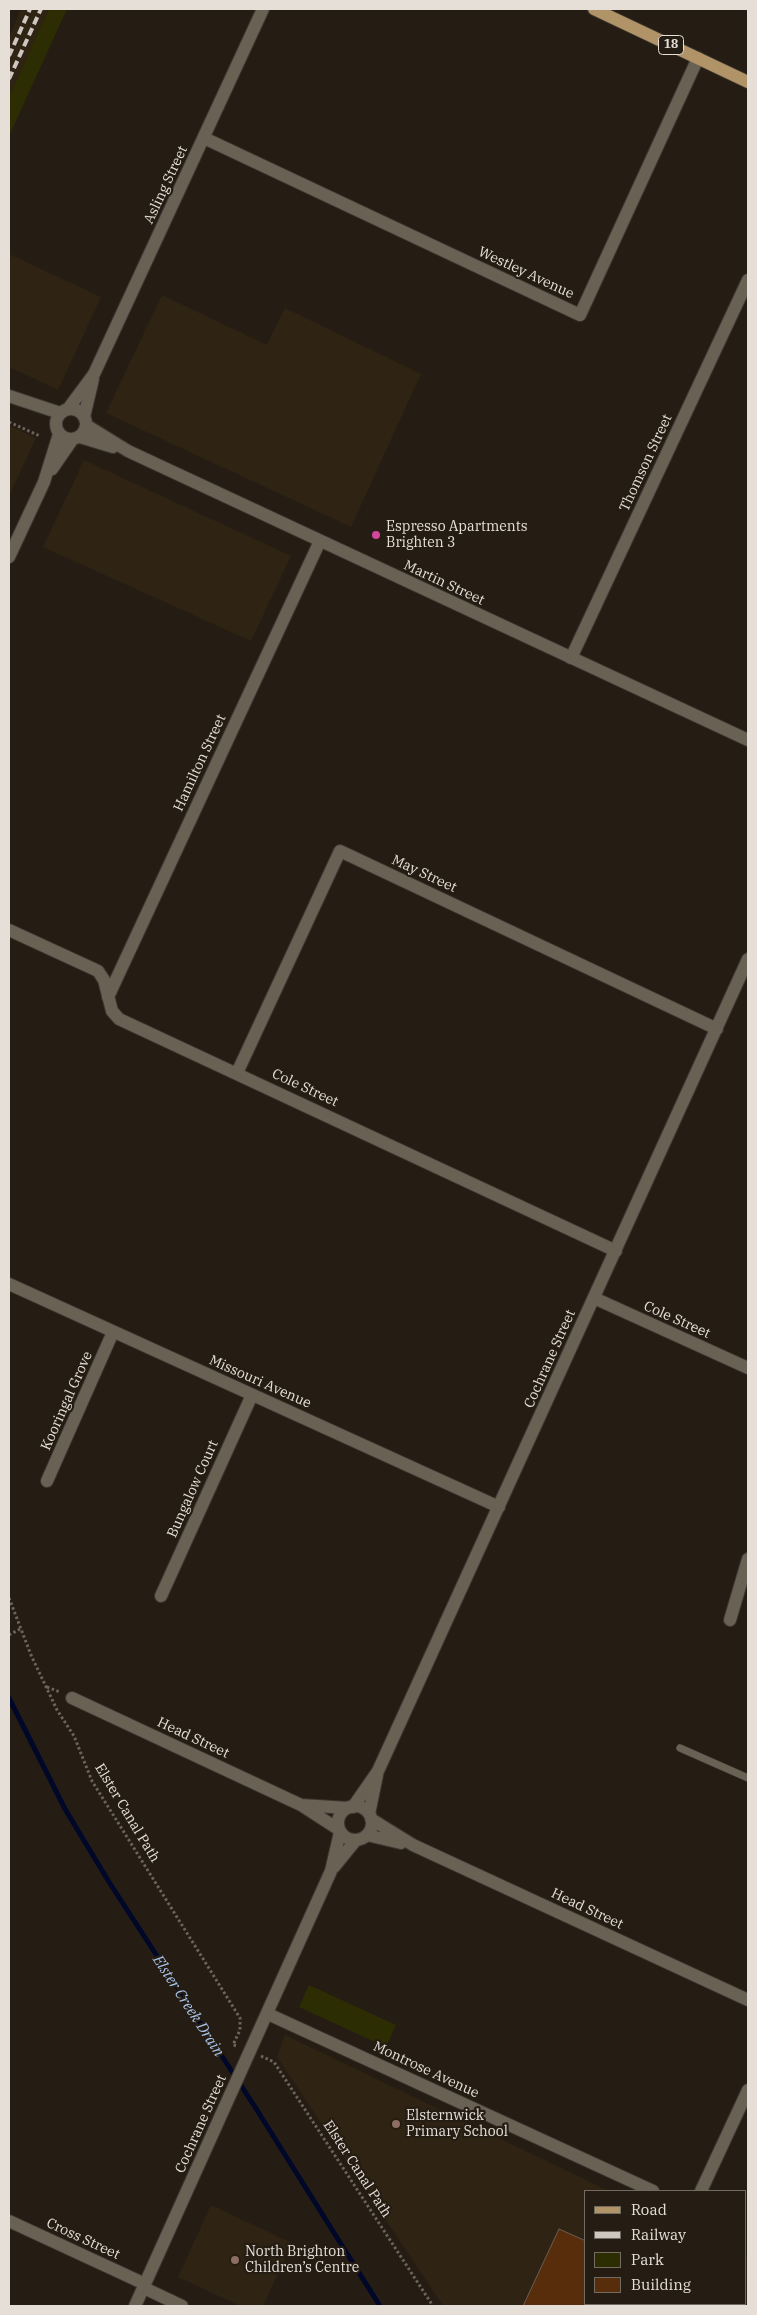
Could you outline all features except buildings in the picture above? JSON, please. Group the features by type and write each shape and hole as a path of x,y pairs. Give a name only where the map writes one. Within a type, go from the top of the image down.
{"main road":[{"name":"18","path":"594,9 613,13 748,82"}],"street":[{"name":"Asling Street","path":"58,430 64,411 94,374 264,9"},
{"name":"Westley Avenue","path":"204,138 580,315 698,58"},
{"name":"Thomson Street","path":"571,658 748,280"},
{"name":"Asling Street","path":"76,438 85,421 94,374"},
{"path":"9,396 21,401 64,411"},
{"path":"21,401 58,430 44,482"},
{"name":"Martin Street","path":"64,411 78,411 85,421 128,451 748,740"},
{"name":"Martin Street","path":"58,430 76,438 128,451"},
{"path":"9,556 13,537 44,482 76,438"},
{"name":"Hamilton Street","path":"108,997 320,541"},
{"name":"May Street","path":"237,1073 340,851 717,1029"},
{"name":"Cole Street","path":"9,930 98,971 104,980 112,1011 119,1019 616,1251"},
{"name":"Cochrane Street","path":"351,1807 378,1771 500,1507 748,959"},
{"name":"Missouri Avenue","path":"9,1284 500,1507"},
{"name":"Cole Street","path":"594,1298 748,1368"},
{"name":"Kooringal Grove","path":"47,1481 113,1332"},
{"name":"Bungalow Court","path":"161,1596 252,1395"},
{"path":"730,1620 748,1559"},
{"name":"Head Street","path":"72,1698 302,1804 339,1830"},
{"name":"Cochrane Street","path":"370,1817 378,1771"},
{"name":"Head Street","path":"302,1804 351,1807"},
{"path":"351,1807 362,1808 370,1817 370,1830 361,1838 347,1838 339,1830 338,1819 344,1810 351,1807"},
{"name":"Head Street","path":"370,1817 413,1845 748,2000"},
{"name":"Cochrane Street","path":"135,2306 253,2051 331,1871 339,1830"},
{"name":"Cochrane Street","path":"331,1871 361,1838"},
{"name":"Head Street","path":"361,1838 413,1845"},
{"name":"Montrose Avenue","path":"268,2014 651,2190"},
{"path":"701,2190 748,2090"},
{"name":"Cross Street","path":"9,2221 182,2306"}],"lane":[{"path":"680,1748 748,1778"}],"path":[{"path":"9,422 40,436"},
{"name":"Elster Canal Path","path":"9,1598 20,1629 57,1710 74,1736 92,1781 240,2018 240,2030"},
{"path":"9,1634 20,1629"},
{"name":"Elster Canal Path","path":"253,2051 274,2062 433,2306"}],"shaded area":[{"path":"21,9 49,9 9,97 9,37"},
{"path":"9,254 101,297 58,390 9,367"},
{"path":"162,295 267,345 285,308 421,374 351,527 106,413"},
{"path":"9,425 36,438 9,496"},
{"path":"84,460 291,556 251,641 43,547"},
{"name":"Elsternwick Primary School","path":"285,2035 607,2190 584,2190 584,2305 747,2305 747,2256 748,2306 443,2306 277,2057"},
{"name":"North Brighton Children’s Centre","path":"211,2205 292,2243 263,2306 240,2306 178,2277"}],"green space":[{"path":"49,9 67,9 9,136 9,97"},
{"path":"309,1985 396,2025 386,2047 299,2007"}],"waterway":[{"name":"Elster Creek Drain","path":"9,1698 65,1809 109,1882 255,2107 380,2306"}],"railway":[{"path":"9,56 30,9"},
{"path":"9,79 41,9"}],"place":[{"name":"Espresso Apartments Brighten 3","path":"376,535"},
{"name":"Elsternwick Primary School","path":"396,2124"},
{"name":"North Brighton Children’s Centre","path":"235,2260"}]}
